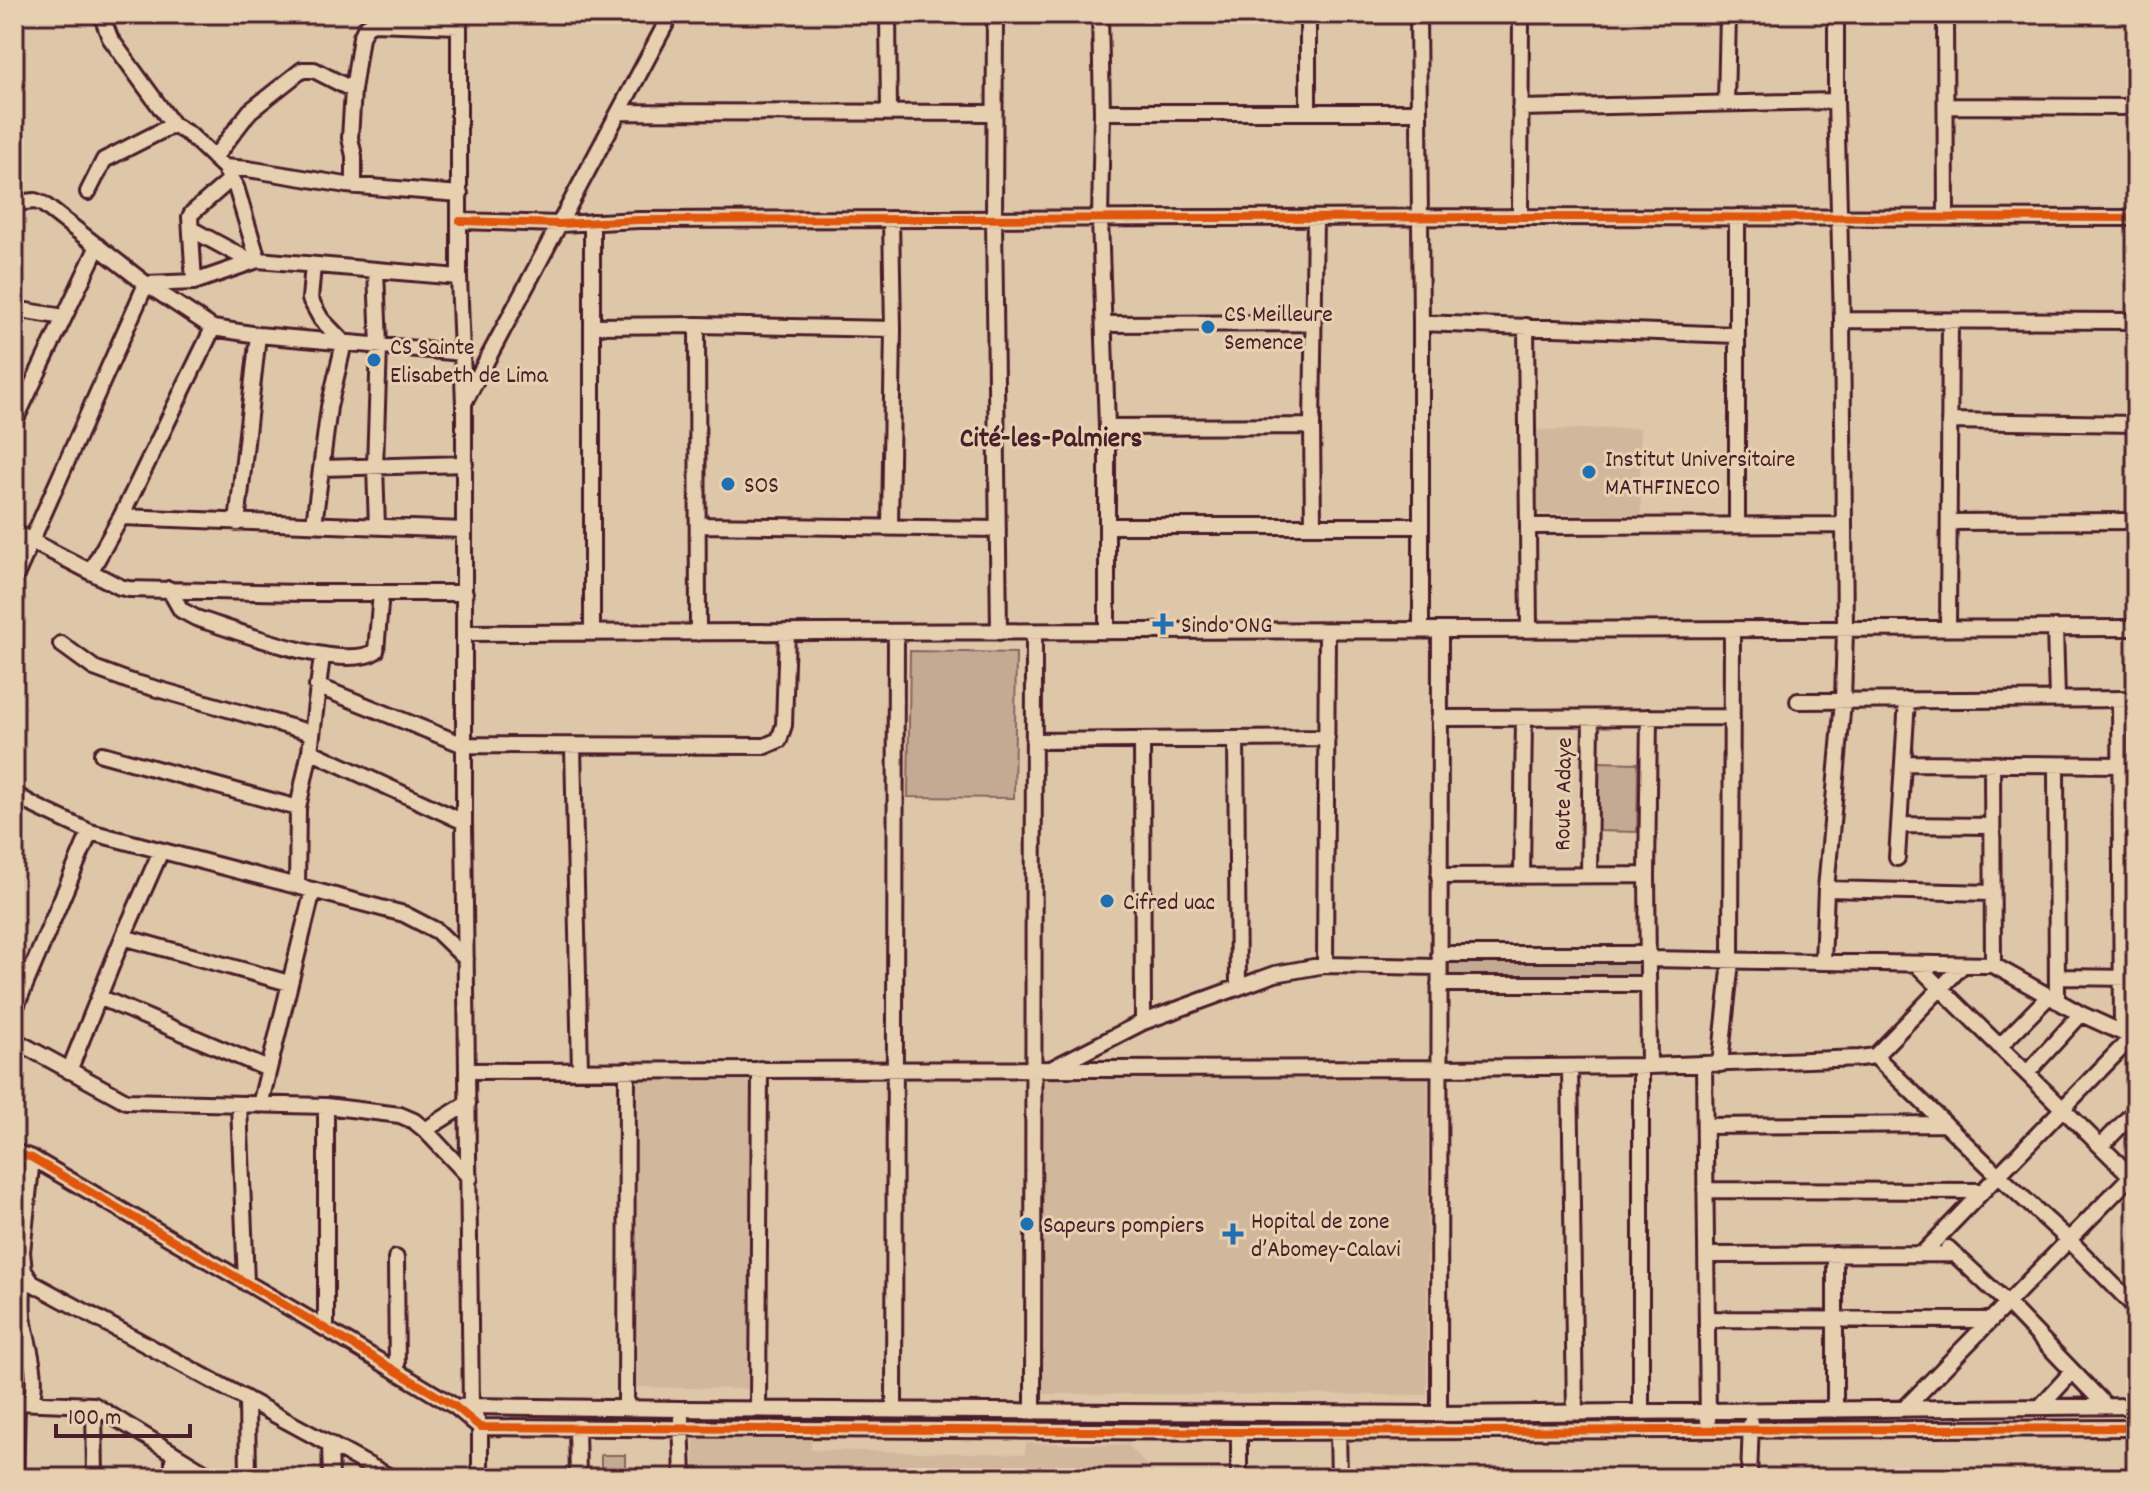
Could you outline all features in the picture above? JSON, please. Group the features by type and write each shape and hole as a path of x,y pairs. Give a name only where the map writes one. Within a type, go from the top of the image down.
{"street":[{"path":"101,14 110,38 173,125 189,134 223,168 236,187 255,261"},
{"path":"464,404 671,14"},
{"path":"888,14 889,112"},
{"path":"995,14 999,632"},
{"path":"1100,14 1107,631"},
{"path":"1250,14 1308,14 1308,112"},
{"path":"1418,14 1421,630"},
{"path":"1520,217 1521,14"},
{"path":"1726,104 1728,14"},
{"path":"1823,962 1826,889 1843,701 1845,629 1836,14"},
{"path":"1945,14 1946,217"},
{"path":"354,186 354,156 350,138 353,90 361,37 366,27 373,23 459,20 459,277 465,464 464,822 470,1178 463,1407"},
{"path":"194,282 190,217 223,168 250,111 302,70 314,70 353,90"},
{"path":"1520,108 1836,101"},
{"path":"1946,106 2136,107"},
{"path":"619,112 994,113"},
{"path":"1102,112 1419,112"},
{"path":"88,192 104,160 173,125"},
{"path":"223,168 248,169 354,186 460,194"},
{"path":"14,203 35,201 43,204 146,284 213,328 258,335 463,353"},
{"path":"1737,217 1737,525"},
{"path":"1313,525 1315,218"},
{"path":"460,221 560,224 655,220 891,219 2136,218"},
{"path":"890,527 891,219"},
{"path":"592,222 592,633"},
{"path":"191,229 255,261 459,277"},
{"path":"14,423 19,402 98,246"},
{"path":"146,284 194,282 255,261"},
{"path":"313,265 310,299 321,319 344,343"},
{"path":"376,271 379,346 375,466 377,527"},
{"path":"14,580 146,284"},
{"path":"14,309 64,317"},
{"path":"1842,320 2136,321"},
{"path":"1948,629 1950,321"},
{"path":"1104,324 1313,323"},
{"path":"1421,323 1736,335"},
{"path":"697,325 698,633"},
{"path":"593,326 893,329"},
{"path":"1526,326 1529,630"},
{"path":"90,572 121,517 213,328"},
{"path":"237,523 258,335"},
{"path":"314,524 329,407 344,343"},
{"path":"1949,421 2136,424"},
{"path":"1107,427 1312,426"},
{"path":"322,468 465,464"},
{"path":"121,517 464,530"},
{"path":"1949,522 2136,521"},
{"path":"698,525 998,529"},
{"path":"1528,526 1843,525"},
{"path":"1107,526 1421,526"},
{"path":"14,532 120,587 302,593 465,593"},
{"path":"169,589 181,610 196,618 322,656 368,657 376,651 381,593"},
{"path":"2055,628 2057,699"},
{"path":"465,633 2136,628"},
{"path":"1720,1064 1731,961 1732,629"},
{"path":"1439,1414 1440,630"},
{"path":"1325,965 1327,631"},
{"path":"317,686 464,745 765,746 779,740 784,725 787,632"},
{"path":"894,1410 896,632"},
{"path":"1033,1412 1041,1070 1034,632"},
{"path":"61,644 94,668 129,681 312,733"},
{"path":"297,886 298,808 310,751 322,656"},
{"path":"1798,701 2128,699 2121,765 2129,915 2130,1036 1922,1254"},
{"path":"1897,858 1907,700"},
{"path":"1641,1412 1649,957 1649,717"},
{"path":"1439,718 1732,717"},
{"path":"1522,875 1524,718"},
{"path":"1585,873 1588,718"},
{"path":"1034,741 1327,738"},
{"path":"1236,739 1238,987"},
{"path":"1142,740 1143,1022"},
{"path":"573,746 580,1070"},
{"path":"310,751 464,822"},
{"path":"102,754 298,808"},
{"path":"1903,763 2121,765"},
{"path":"1992,764 1993,965"},
{"path":"2000,1046 2052,999 2057,977 2056,765"},
{"path":"14,794 90,832 404,914 437,931 466,959"},
{"path":"1899,825 1992,826"},
{"path":"14,1011 90,832"},
{"path":"69,1071 161,851"},
{"path":"1439,876 1647,875"},
{"path":"1826,889 1992,893"},
{"path":"260,1105 313,890"},
{"path":"123,937 289,983"},
{"path":"1041,1070 1143,1022 1275,974 1325,965 1439,960 1649,957 1993,965 2052,999 2130,1036"},
{"path":"1904,1409 2134,1176 1916,964"},
{"path":"467,1071 1570,1067 1704,1065 1875,1056 1963,965"},
{"path":"2057,977 2129,978"},
{"path":"1439,984 1648,984"},
{"path":"99,997 268,1069"},
{"path":"2027,1073 2081,1014"},
{"path":"14,1040 126,1101 326,1106 400,1115 425,1130 470,1178"},
{"path":"1875,1056 2136,1308"},
{"path":"1704,1065 1709,1430"},
{"path":"1570,1067 1575,1413"},
{"path":"758,1409 760,1069"},
{"path":"626,1408 627,1070"},
{"path":"425,1130 468,1103"},
{"path":"239,1104 246,1283"},
{"path":"326,1106 326,1329"},
{"path":"2101,1146 2136,1110"},
{"path":"1705,1126 1945,1124"},
{"path":"14,1152 32,1158 397,1372 463,1407 480,1427 480,1478"},
{"path":"15,1478 21,1402 33,1382 29,1342 23,1322 22,1252 32,1158"},
{"path":"1705,1190 1981,1191"},
{"path":"1937,1237 2007,1303 2106,1406"},
{"path":"1835,1254 1835,1410"},
{"path":"1706,1255 1953,1254"},
{"path":"396,1258 397,1372"},
{"path":"24,1271 32,1283 392,1478"},
{"path":"1707,1319 1991,1320"},
{"path":"2040,1407 2072,1372"},
{"path":"247,1400 248,1478"},
{"path":"21,1402 94,1405 214,1478"},
{"path":"94,1405 95,1478"},
{"path":"463,1407 1439,1414 2136,1406"},
{"path":"681,1409 683,1478"},
{"path":"1749,1478 1751,1410"},
{"path":"480,1427 1239,1432 2136,1428"},
{"path":"577,1427 578,1478"},
{"path":"1338,1431 1339,1478"},
{"path":"1239,1432 1239,1478"},
{"path":"330,1444 331,1478"},
{"path":"173,1453 173,1478"}],"shaded area":[{"name":"Institut Universitaire MATHFINECO","path":"1640,428 1641,515 1538,514 1537,430"},
{"path":"910,651 1016,653 1014,798 908,797"},
{"path":"1598,762 1638,763 1637,832 1597,831"},
{"path":"1449,957 1643,957 1643,981 1449,981"},
{"name":"Hopital de zone d’Abomey-Calavi","path":"1038,1074 1428,1075 1427,1395 1038,1394"},
{"path":"637,1081 750,1081 751,1389 637,1387"},
{"path":"694,1436 811,1438 811,1450 1025,1454 1026,1443 1128,1445 1159,1478 694,1478"},
{"path":"601,1455 625,1455 625,1478 601,1478"},
{"path":"1178,1472 1237,1472 1237,1478 1171,1478"}],"cycle path":[{"path":"460,221 560,224 639,220 2136,218"},
{"path":"14,1152 32,1158 326,1329 456,1407 480,1427 1239,1432 2136,1428"}],"place":[{"name":"CS Meilleure Semence","path":"1208,327"},
{"name":"CS Sainte Elisabeth de Lima","path":"374,360"},
{"name":"Institut Universitaire MATHFINECO","path":"1589,472"},
{"name":"SOS","path":"728,484"},
{"name":"Sindo ONG","path":"1163,624"},
{"name":"Cifred uac","path":"1107,901"},
{"name":"Sapeurs pompiers","path":"1027,1224"},
{"name":"Hopital de zone d’Abomey-Calavi","path":"1233,1234"}],"district":[{"name":"Cité-les-Palmiers","path":"1051,436"}]}
